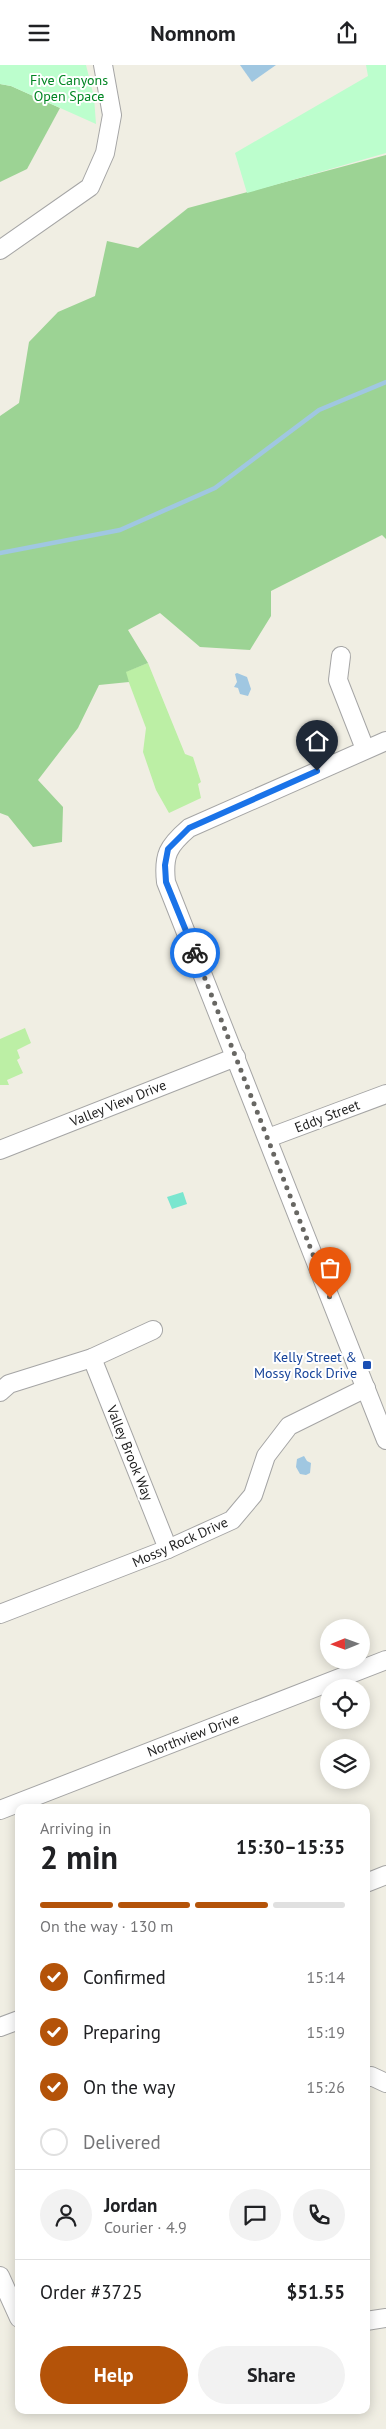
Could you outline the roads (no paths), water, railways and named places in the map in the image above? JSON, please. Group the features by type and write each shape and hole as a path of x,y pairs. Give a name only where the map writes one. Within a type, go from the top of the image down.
{"street":[{"path":"0,250 90,187 105,153 112,115 103,65"},
{"path":"341,656 338,681 365,749"},
{"path":"386,741 189,828 168,849 165,865 166,882 386,1440"},
{"name":"Valley View Drive","path":"0,1150 236,1057"},
{"name":"Eddy Street","path":"268,1138 386,1094"},
{"path":"0,1393 9,1384 92,1358 153,1330"},
{"name":"Valley Brook Way","path":"92,1358 168,1549"},
{"name":"Mossy Rock Drive","path":"0,1614 168,1549 232,1520 253,1495 266,1456 289,1426 366,1389"},
{"name":"Northview Drive","path":"15,1804 386,1660"},
{"name":"Northview Drive","path":"0,1810 15,1804"},
{"path":"370,1881 386,1875"},
{"path":"0,2027 15,2021"},
{"path":"0,2276 15,2309"},
{"path":"370,2320 386,2318"}],"waterway":[{"path":"0,553 120,530 215,488 319,410 386,382"}],"place":[{"name":"Kelly Street & Mossy Rock Drive","path":"367,1365"}],"park label":[{"name":"Five Canyons Open Space","path":"69,88"}]}
